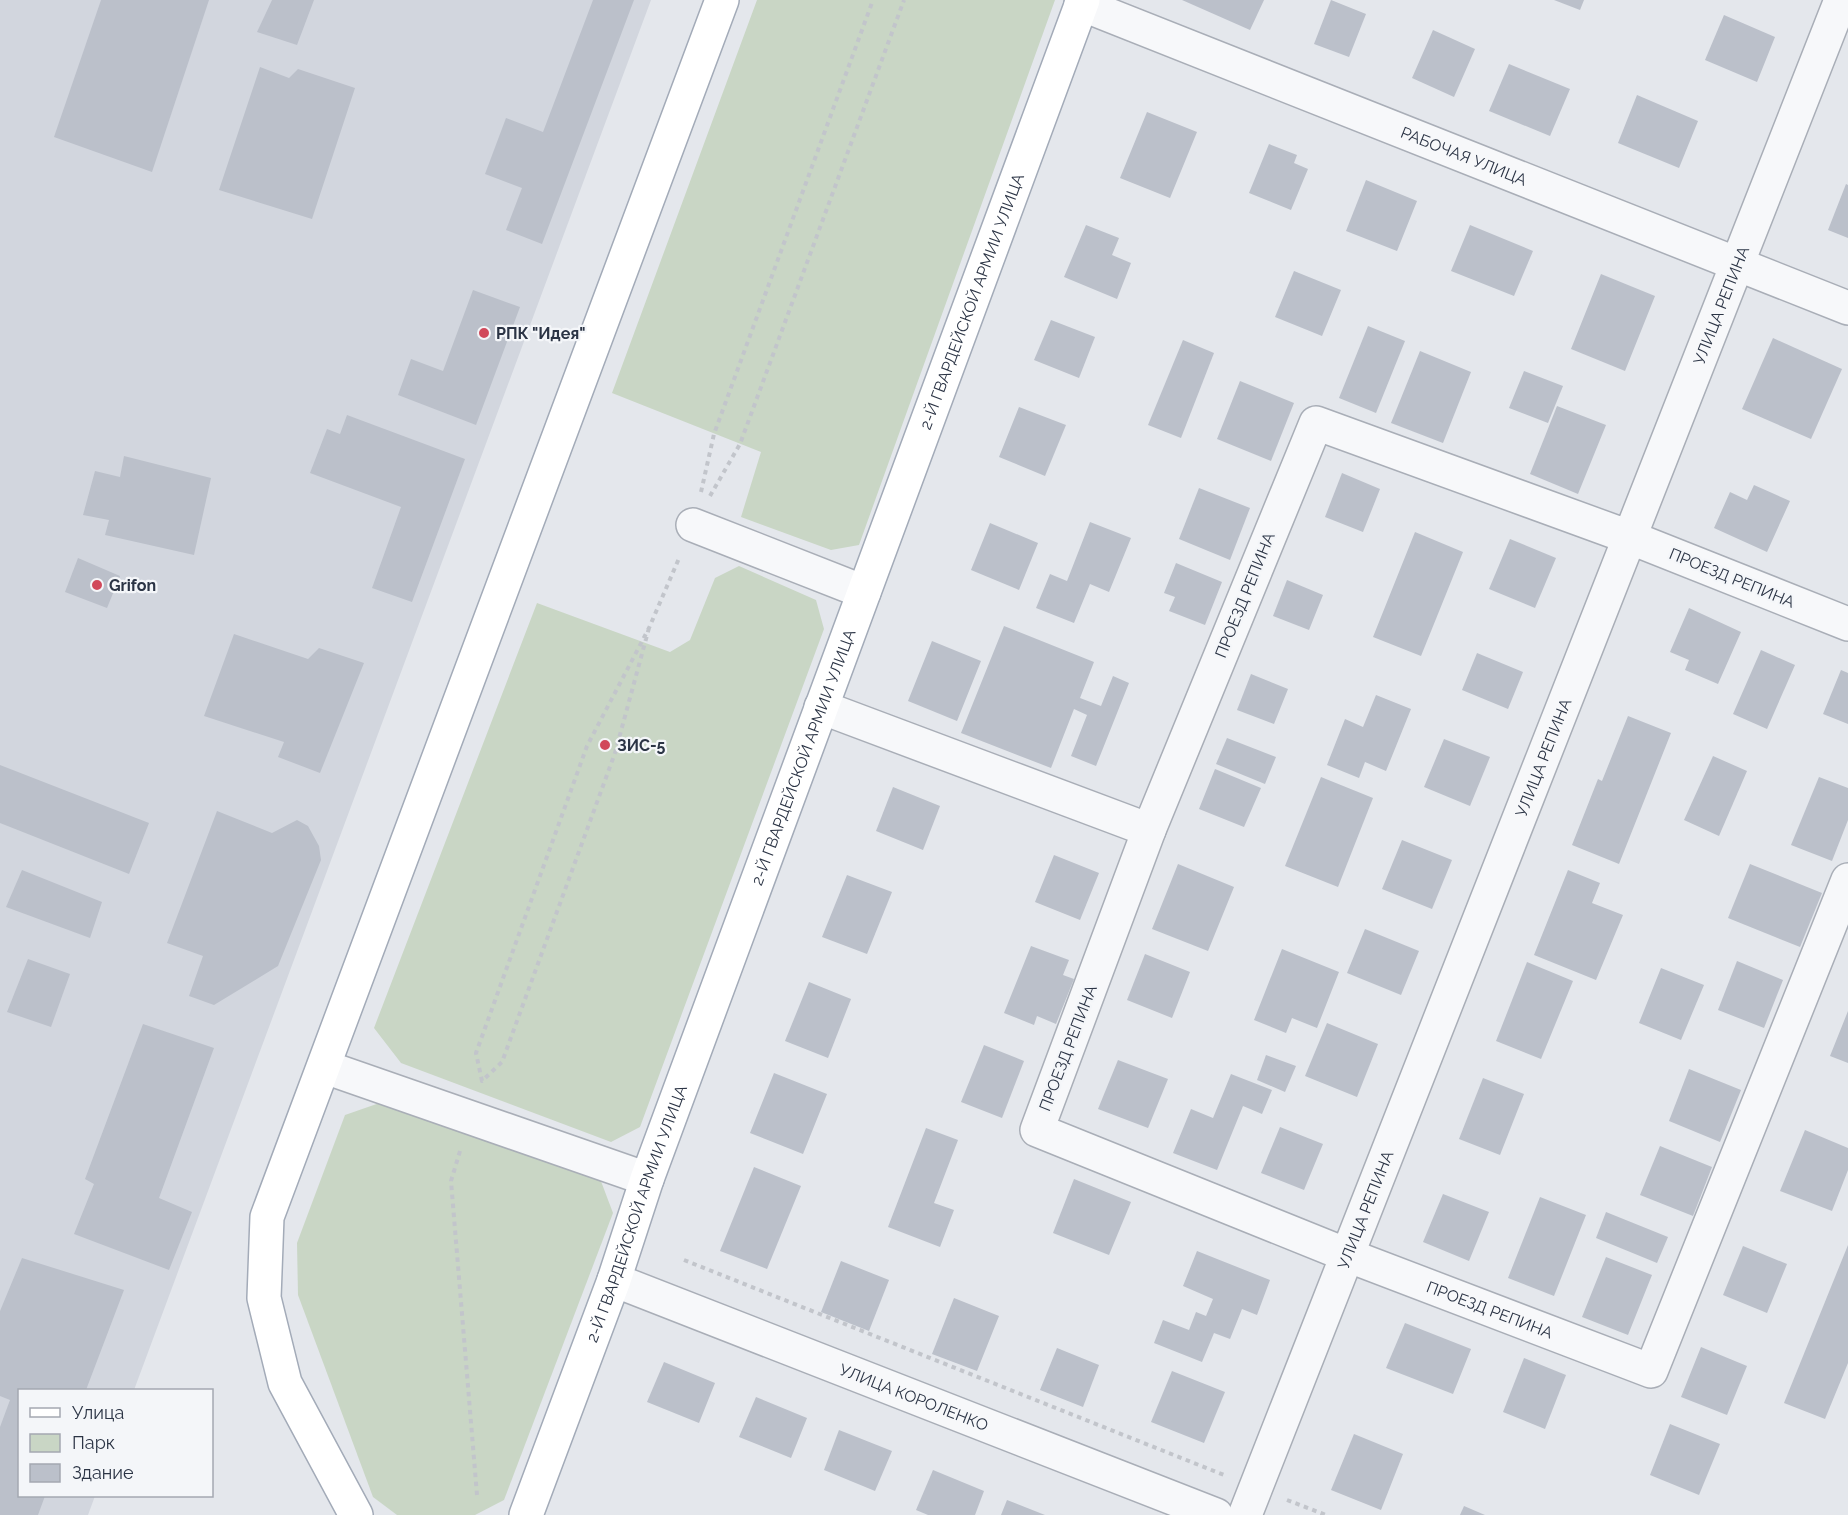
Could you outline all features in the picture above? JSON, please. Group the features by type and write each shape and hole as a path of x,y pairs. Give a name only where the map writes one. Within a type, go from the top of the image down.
{"main road":[{"path":"357,1510 285,1383 264,1298 267,1217 722,0"},
{"name":"2-Й ГВАРДЕЙСКОЙ АРМИИ УЛИЦА","path":"526,1515 614,1280 648,1179 821,707 1082,2"}],"street":[{"name":"УЛИЦА РЕПИНА","path":"1250,1501 1841,0"},
{"name":"РАБОЧАЯ УЛИЦА","path":"1082,2 1848,308"},
{"name":"ПРОЕЗД РЕПИНА","path":"1848,624 1629,537 1316,423 1149,830 1036,1130 1347,1255 1651,1371 1848,880"},
{"path":"693,525 864,592"},
{"path":"821,707 1149,830"},
{"path":"324,1067 648,1179"},
{"name":"УЛИЦА КОРОЛЕНКО","path":"614,1280 1216,1515"}],"path":[{"path":"693,525 714,434 873,0"},
{"path":"477,1495 451,1181 482,1082 476,1053 584,757 649,628 693,525 740,444 904,0"},
{"path":"482,1082 502,1062 615,753 649,628"},
{"path":"684,1260 1250,1501 1326,1515"}],"shaded area":[{"path":"0,0 651,0 134,1389 18,1389 18,1497 95,1497 88,1515 0,1515"}],"green space":[{"path":"757,0 1055,0 859,545 831,550 741,517 761,452 612,393"},
{"path":"739,566 816,600 824,629 640,1127 611,1142 401,1063 374,1028 537,603 670,652 690,640 715,578"},
{"path":"391,1099 599,1176 613,1213 504,1500 475,1515 397,1515 373,1497 298,1295 297,1243 345,1115"}],"building":[{"path":"101,0 209,0 152,172 54,137"},
{"path":"272,0 314,0 297,45 257,32"},
{"path":"593,0 634,0 542,244 506,230 522,188 485,174 506,118 543,132"},
{"path":"1182,0 1264,0 1250,30"},
{"path":"1331,0 1366,14 1349,57 1314,44"},
{"path":"1554,0 1584,0 1580,10"},
{"path":"1724,15 1775,37 1757,82 1705,60"},
{"path":"1433,30 1475,49 1454,97 1412,78"},
{"path":"1509,64 1570,89 1550,136 1489,111"},
{"path":"260,67 289,78 298,69 355,88 312,219 219,190"},
{"path":"1637,95 1698,121 1679,168 1618,143"},
{"path":"1147,112 1197,132 1170,198 1120,178"},
{"path":"1269,144 1297,155 1294,163 1308,169 1291,210 1249,193"},
{"path":"1366,180 1417,201 1397,251 1346,231"},
{"path":"1846,184 1848,185 1848,238 1828,230"},
{"path":"1086,225 1119,238 1112,255 1131,263 1117,299 1064,277"},
{"path":"1470,225 1533,251 1514,296 1451,271"},
{"path":"1294,271 1341,290 1322,336 1275,317"},
{"path":"1601,274 1655,296 1625,371 1571,349"},
{"name":"РПК \"Идея\"","path":"473,290 520,307 476,425 398,395 411,359 443,371"},
{"path":"1051,320 1095,337 1079,378 1034,360"},
{"path":"1368,326 1405,341 1376,413 1339,398"},
{"path":"1773,338 1842,369 1811,439 1742,409"},
{"path":"1183,340 1214,353 1181,438 1148,425"},
{"path":"1420,351 1471,372 1443,443 1391,423"},
{"path":"1524,371 1563,386 1548,423 1509,408"},
{"path":"1240,381 1294,403 1271,461 1217,439"},
{"path":"1557,406 1606,425 1578,494 1530,474"},
{"path":"1019,407 1066,425 1045,476 999,457"},
{"path":"347,415 465,459 412,602 372,588 401,507 310,473 327,429 340,434"},
{"path":"124,456 211,478 194,555 105,535 109,520 83,515 95,471 120,477"},
{"path":"1342,473 1380,489 1363,532 1325,517"},
{"path":"1754,485 1790,501 1767,552 1714,528 1730,492 1747,500"},
{"path":"1199,488 1250,508 1230,560 1179,539"},
{"path":"1090,522 1131,538 1109,592 1090,584 1074,623 1036,608 1050,574 1067,581"},
{"path":"990,523 1038,543 1019,590 971,570"},
{"path":"1415,532 1463,552 1421,656 1373,637"},
{"path":"1510,539 1556,558 1535,608 1489,589"},
{"path":"78,558 120,576 107,608 65,592"},
{"path":"1176,563 1222,582 1205,625 1169,611 1175,597 1164,593"},
{"path":"1287,580 1323,595 1309,630 1273,616"},
{"path":"1689,608 1741,632 1718,684 1685,670 1689,660 1670,652"},
{"path":"1004,626 1094,662 1080,698 1101,706 1113,676 1129,683 1096,766 1071,756 1087,715 1074,709 1051,768 961,733"},
{"path":"234,634 308,659 319,648 364,663 320,773 278,757 284,742 204,716"},
{"path":"932,641 981,661 957,721 908,701"},
{"path":"1761,650 1795,665 1767,729 1733,714"},
{"path":"1477,653 1523,672 1508,709 1462,690"},
{"path":"1841,670 1848,673 1848,724 1823,714"},
{"path":"1251,674 1288,689 1274,724 1237,710"},
{"path":"1376,695 1411,709 1386,771 1365,762 1359,778 1327,765 1345,719 1363,727"},
{"path":"1628,716 1671,733 1619,864 1572,845 1598,779 1602,781"},
{"path":"1227,738 1276,757 1265,784 1216,764"},
{"path":"1444,739 1490,757 1470,806 1424,787"},
{"path":"1713,756 1747,771 1719,836 1684,820"},
{"path":"0,765 149,823 129,874 0,823"},
{"path":"1215,769 1261,788 1244,827 1199,809"},
{"path":"1321,777 1373,798 1338,887 1285,866"},
{"path":"1819,777 1848,788 1848,820 1832,861 1791,845"},
{"path":"893,787 940,806 923,850 876,831"},
{"path":"217,811 272,833 297,820 308,826 319,846 321,860 278,966 214,1005 189,996 203,956 167,943"},
{"path":"1402,840 1452,860 1432,909 1382,889"},
{"path":"1054,855 1099,873 1080,920 1035,902"},
{"path":"1178,864 1234,887 1208,951 1152,929"},
{"path":"1750,864 1822,893 1800,947 1728,918"},
{"path":"22,870 102,902 90,938 6,907"},
{"path":"1568,870 1600,883 1592,903 1623,915 1596,980 1534,955"},
{"path":"847,875 892,892 867,954 822,937"},
{"path":"1365,929 1419,951 1401,995 1347,973"},
{"path":"1031,946 1069,960 1063,975 1074,979 1056,1024 1037,1016 1034,1025 1004,1013"},
{"path":"1282,949 1339,972 1317,1028 1292,1018 1286,1033 1254,1020"},
{"path":"1145,954 1190,972 1172,1018 1127,1000"},
{"path":"28,959 70,974 51,1027 7,1012"},
{"path":"1737,961 1783,980 1764,1028 1718,1010"},
{"path":"1527,962 1573,981 1541,1059 1496,1041"},
{"path":"1661,968 1704,985 1681,1040 1639,1023"},
{"path":"809,982 851,999 828,1058 785,1041"},
{"path":"1848,1011 1848,1063 1830,1056"},
{"path":"1327,1023 1378,1044 1357,1097 1305,1076"},
{"path":"143,1024 214,1048 159,1198 192,1212 169,1270 74,1234 94,1184 85,1179"},
{"path":"984,1045 1024,1061 1002,1118 961,1102"},
{"path":"1266,1055 1296,1066 1285,1092 1257,1080"},
{"path":"1118,1060 1168,1079 1148,1128 1098,1109"},
{"path":"1689,1069 1741,1090 1720,1142 1669,1121"},
{"path":"774,1073 827,1094 803,1154 750,1133"},
{"path":"1231,1074 1272,1090 1262,1114 1243,1106 1217,1170 1173,1153 1191,1109 1213,1118"},
{"path":"1483,1078 1524,1094 1500,1155 1459,1139"},
{"path":"1280,1127 1323,1144 1304,1190 1261,1173"},
{"path":"926,1128 958,1140 934,1203 954,1210 940,1247 888,1227"},
{"path":"1805,1130 1848,1148 1848,1170 1832,1211 1780,1191"},
{"path":"1660,1146 1712,1167 1693,1216 1640,1195"},
{"path":"754,1167 801,1186 767,1269 720,1251"},
{"path":"1074,1179 1131,1202 1109,1255 1053,1233"},
{"path":"1443,1194 1489,1212 1469,1261 1423,1242"},
{"path":"1540,1197 1586,1215 1554,1296 1508,1278"},
{"path":"1606,1212 1668,1237 1657,1263 1596,1238"},
{"path":"1848,1245 1848,1363 1825,1419 1784,1403"},
{"path":"1743,1246 1787,1264 1767,1313 1723,1295"},
{"path":"1197,1251 1270,1280 1257,1315 1242,1309 1230,1339 1214,1333 1202,1362 1154,1343 1163,1320 1189,1330 1196,1312 1206,1316 1213,1299 1183,1286"},
{"path":"1606,1257 1652,1275 1628,1335 1582,1317"},
{"path":"22,1258 124,1290 86,1389 18,1389 18,1497 45,1497 38,1515 0,1515 0,1427 10,1400 0,1396 0,1311"},
{"path":"841,1261 889,1280 869,1331 821,1312"},
{"path":"954,1298 999,1316 977,1371 932,1354"},
{"path":"1405,1323 1471,1349 1453,1394 1386,1368"},
{"path":"1701,1347 1747,1366 1727,1415 1681,1397"},
{"path":"1057,1348 1099,1365 1083,1407 1040,1390"},
{"path":"1524,1358 1566,1375 1545,1429 1503,1412"},
{"path":"664,1362 715,1383 699,1423 647,1402"},
{"path":"1172,1371 1225,1392 1204,1443 1151,1422"},
{"path":"756,1397 807,1418 791,1458 739,1437"},
{"path":"1670,1424 1720,1444 1699,1495 1650,1475"},
{"path":"839,1430 892,1451 875,1491 824,1470"},
{"path":"1354,1434 1403,1454 1381,1510 1331,1490"},
{"path":"933,1470 984,1491 975,1515 928,1515 916,1510"},
{"path":"1007,1500 1045,1515 1001,1515"},
{"path":"1464,1506 1485,1515 1460,1515"}],"place":[{"name":"РПК \"Идея\"","path":"484,333"},
{"name":"Grifon","path":"97,585"},
{"name":"ЗИС-5","path":"605,745"}]}
